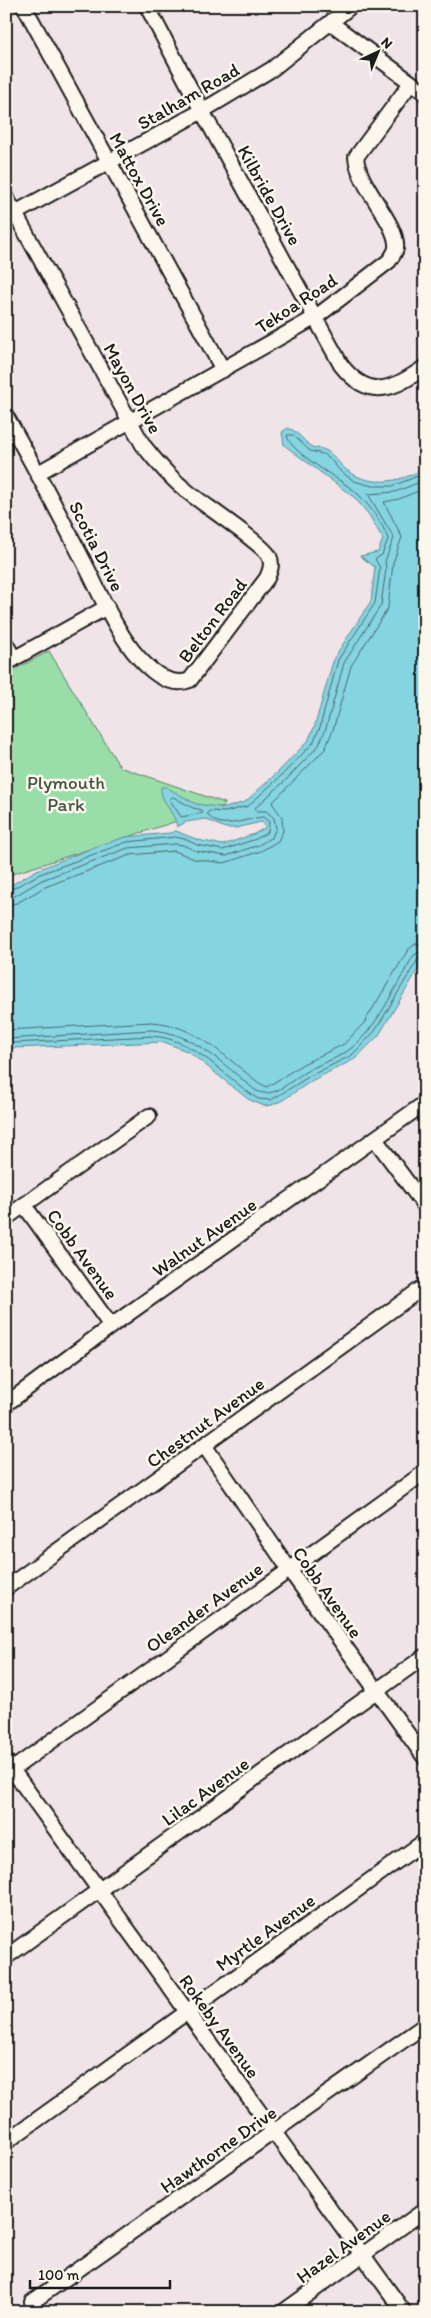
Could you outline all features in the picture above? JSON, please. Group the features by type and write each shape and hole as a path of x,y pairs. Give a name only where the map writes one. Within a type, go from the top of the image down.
{"street":[{"name":"Mattox Drive","path":"24,6 223,370"},
{"name":"Kilbride Drive","path":"147,6 202,111 342,365 352,379 361,385 387,389 398,385 425,367"},
{"name":"Stalham Road","path":"11,215 202,111 272,69 351,6"},
{"path":"331,23 425,93"},
{"name":"Tekoa Road","path":"38,473 316,317 389,261 394,254 396,240 362,180 356,157 411,83"},
{"name":"Mayon Drive","path":"6,197 11,215 129,421 159,467 188,492 266,552 271,562"},
{"name":"Scotia Drive","path":"6,416 38,473 107,607 132,650 154,672 169,681"},
{"name":"Belton Road","path":"169,681 180,683 190,680 267,578 271,570 271,562"},
{"path":"6,644 10,661 107,607"},
{"name":"Walnut Avenue","path":"6,1404 111,1326 425,1103"},
{"path":"6,1218 149,1116"},
{"path":"375,1139 425,1206"},
{"name":"Cobb Avenue","path":"24,1205 111,1326"},
{"name":"Chestnut Avenue","path":"6,1588 425,1286"},
{"name":"Cobb Avenue","path":"204,1445 289,1569 425,1758"},
{"name":"Oleander Avenue","path":"8,1768 425,1472"},
{"name":"Lilac Avenue","path":"6,1957 425,1656"},
{"name":"Rokeby Avenue","path":"8,1768 187,2011 404,2312"},
{"name":"Myrtle Avenue","path":"6,2142 425,1841"},
{"name":"Hawthorne Drive","path":"32,2302 425,2025"},
{"name":"Hazel Avenue","path":"283,2312 425,2210"}],"green space":[{"name":"Plymouth Park","path":"49,651 120,767 225,803 224,806 6,876 6,674"}],"water":[{"path":"288,428 312,447 324,449 352,474 362,478 373,481 395,480 416,473 425,467 425,958 379,1035 355,1059 313,1080 272,1105 264,1106 248,1099 189,1052 164,1042 13,1048 6,1052 6,888 37,870 100,845 126,837 176,831 198,840 223,845 254,834 265,828 264,823 225,828 205,819 186,822 177,827 161,792 161,787 166,787 196,804 225,808 245,802 308,741 315,725 334,658 371,601 375,567 360,556 378,552 383,539 369,515 355,498 284,445 282,432"}]}
